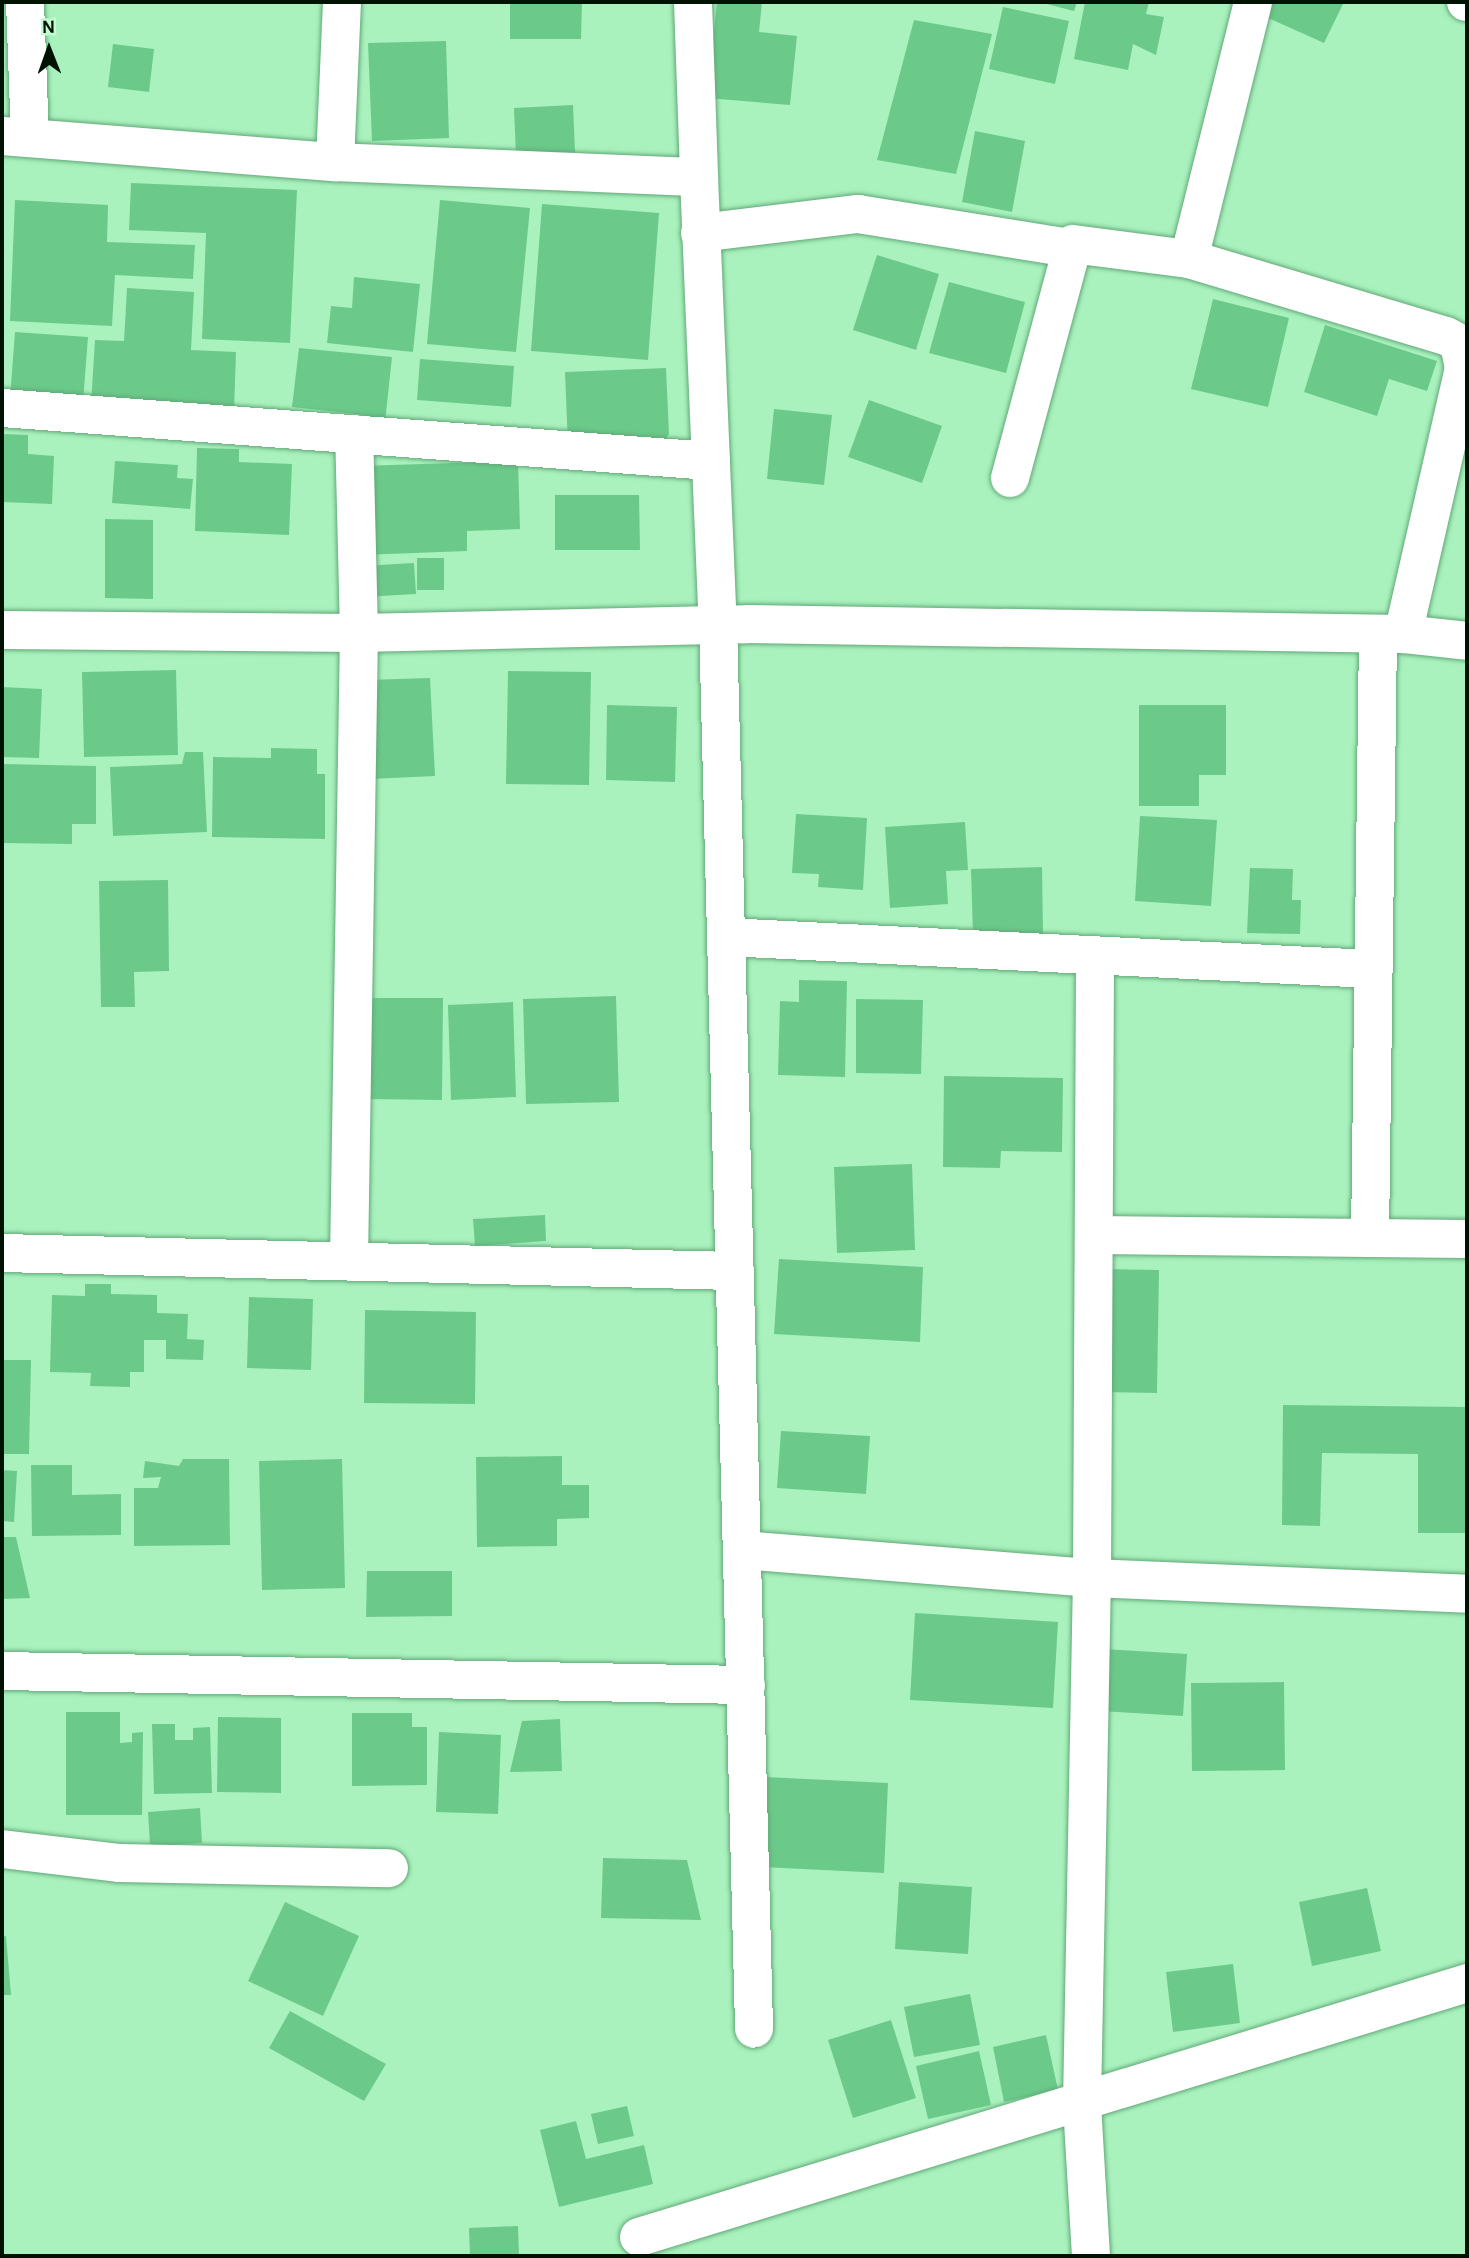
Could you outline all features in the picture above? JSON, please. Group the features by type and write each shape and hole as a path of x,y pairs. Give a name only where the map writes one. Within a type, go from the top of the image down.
{"street":[{"path":"25,2 16,137 335,162 699,177"},
{"path":"335,162 342,2"},
{"path":"693,2 700,233 718,624 754,2029"},
{"path":"1189,259 1253,2"},
{"path":"700,233 858,214 1071,248 1082,242 1189,259 1459,343 1464,368 1391,634 1370,969 1370,1238"},
{"path":"1010,478 1071,248"},
{"path":"2,408 711,461"},
{"path":"349,1261 359,634 354,434"},
{"path":"2,630 359,634 718,624 1391,634 1467,642"},
{"path":"726,937 1370,969"},
{"path":"1091,2256 1082,2103 1092,1578 1095,956"},
{"path":"1094,1235 1467,1239"},
{"path":"2,1252 734,1271"},
{"path":"742,1550 1092,1578 1467,1594"},
{"path":"2,1671 746,1685"},
{"path":"2,1849 108,1862 389,1868"},
{"path":"639,2237 1467,1983"}],"building":[{"path":"510,2 582,2 581,39 510,39"},
{"path":"717,2 762,2 759,32 797,36 790,105 707,98"},
{"path":"1039,2 1077,2 1074,11"},
{"path":"1085,2 1149,2 1146,14 1164,17 1156,55 1133,44 1128,70 1074,59"},
{"path":"1260,2 1344,2 1324,43 1255,12"},
{"path":"1003,7 1069,21 1055,84 989,69"},
{"path":"914,20 992,34 956,174 877,160"},
{"path":"446,41 449,138 372,141 368,43"},
{"path":"113,44 154,49 149,92 108,87"},
{"path":"573,105 575,152 516,156 514,108"},
{"path":"975,131 1025,141 1012,212 962,202"},
{"path":"131,183 297,190 290,343 202,339 206,233 129,230"},
{"path":"15,200 108,205 107,242 195,245 193,279 115,275 112,326 10,321"},
{"path":"440,200 530,208 516,352 427,344"},
{"path":"542,204 659,213 648,360 531,351"},
{"path":"877,255 939,274 916,350 853,330"},
{"path":"354,277 420,284 413,352 327,343 331,306 352,308"},
{"path":"949,282 1025,302 1006,373 929,353"},
{"path":"127,288 194,292 191,350 236,352 234,412 91,404 95,340 124,341"},
{"path":"1213,299 1289,318 1268,407 1191,389"},
{"path":"1325,325 1437,361 1427,391 1389,379 1377,416 1304,392"},
{"path":"15,332 88,337 83,402 10,398"},
{"path":"299,348 392,357 384,432 364,429 365,415 292,407"},
{"path":"420,359 514,366 511,407 417,400"},
{"path":"666,368 669,434 663,443 568,446 565,372"},
{"path":"869,400 942,426 922,483 848,457"},
{"path":"774,409 832,415 824,485 767,479"},
{"path":"2,434 28,435 28,454 54,456 52,504 2,502"},
{"path":"197,448 239,449 239,462 292,464 289,535 195,531"},
{"path":"115,461 178,465 177,478 193,479 190,509 112,503"},
{"path":"518,461 520,529 467,531 467,551 362,555 359,466"},
{"path":"555,495 639,495 640,550 555,550"},
{"path":"105,519 153,520 153,599 105,598"},
{"path":"417,558 444,558 444,590 417,590"},
{"path":"414,563 416,594 363,597 362,566"},
{"path":"176,670 178,755 84,757 82,672"},
{"path":"508,671 591,672 589,785 506,784"},
{"path":"430,678 435,776 370,779 366,680"},
{"path":"2,687 42,689 39,758 2,757"},
{"path":"607,705 677,707 675,782 606,780"},
{"path":"1139,705 1226,705 1226,775 1199,775 1199,806 1139,806"},
{"path":"271,748 317,749 317,774 325,774 325,839 212,837 213,757 271,758"},
{"path":"185,752 203,752 207,832 113,836 110,767 182,764"},
{"path":"2,764 96,766 96,824 72,824 72,844 2,843"},
{"path":"796,814 867,818 863,890 818,887 819,874 792,873"},
{"path":"1140,816 1217,820 1211,906 1135,901"},
{"path":"965,822 968,870 946,871 948,904 890,908 885,827"},
{"path":"1042,867 1043,934 973,935 971,869"},
{"path":"1250,868 1293,869 1292,900 1301,900 1300,934 1247,933"},
{"path":"168,880 169,971 134,972 135,1007 101,1007 99,881"},
{"path":"799,980 847,981 845,1077 778,1075 780,1001 799,1002"},
{"path":"616,996 619,1102 526,1104 523,999"},
{"path":"370,998 443,998 442,1100 368,1099"},
{"path":"856,999 923,1000 921,1074 856,1073"},
{"path":"513,1002 516,1097 451,1100 448,1005"},
{"path":"944,1076 1063,1078 1062,1152 1001,1151 1000,1168 943,1167"},
{"path":"912,1164 915,1250 837,1253 834,1167"},
{"path":"545,1215 546,1241 475,1246 473,1219"},
{"path":"779,1259 923,1267 920,1342 774,1334"},
{"path":"1101,1269 1159,1270 1157,1393 1100,1392"},
{"path":"85,1284 111,1284 111,1294 157,1295 157,1313 188,1314 187,1339 204,1340 203,1360 166,1359 166,1340 144,1340 144,1372 130,1372 130,1387 90,1386 91,1373 50,1372 52,1295 85,1296"},
{"path":"249,1297 313,1299 311,1370 247,1368"},
{"path":"365,1310 476,1312 475,1404 364,1403"},
{"path":"2,1360 31,1360 29,1454 2,1454"},
{"path":"1283,1405 1467,1407 1467,1533 1418,1533 1418,1454 1322,1453 1320,1526 1282,1525"},
{"path":"781,1431 870,1436 866,1494 777,1488"},
{"path":"562,1456 562,1485 589,1485 589,1518 557,1519 557,1546 477,1547 476,1457"},
{"path":"183,1459 229,1459 230,1545 134,1546 134,1488 158,1488 161,1477 143,1478 145,1461 179,1466"},
{"path":"342,1459 345,1588 262,1590 259,1461"},
{"path":"31,1465 72,1465 72,1495 121,1494 121,1535 32,1536"},
{"path":"2,1470 17,1471 14,1522 2,1521"},
{"path":"2,1537 16,1537 30,1598 2,1599"},
{"path":"367,1571 452,1571 452,1616 366,1617"},
{"path":"915,1613 1058,1622 1053,1708 910,1700"},
{"path":"1104,1649 1187,1654 1183,1716 1100,1711"},
{"path":"1284,1682 1285,1770 1192,1771 1191,1683"},
{"path":"66,1712 120,1712 120,1743 132,1742 132,1733 143,1732 142,1815 66,1815"},
{"path":"352,1713 412,1713 412,1727 427,1727 427,1785 352,1786"},
{"path":"218,1717 281,1718 281,1793 217,1792"},
{"path":"560,1719 562,1771 510,1772 522,1721"},
{"path":"152,1724 175,1724 175,1740 193,1740 193,1728 210,1727 212,1793 154,1794"},
{"path":"439,1732 501,1735 498,1814 436,1812"},
{"path":"766,1777 888,1783 884,1873 762,1867"},
{"path":"200,1808 202,1843 150,1846 148,1812"},
{"path":"603,1858 687,1860 701,1920 601,1918"},
{"path":"899,1882 972,1887 968,1954 895,1949"},
{"path":"1367,1888 1381,1951 1312,1966 1299,1902"},
{"path":"285,1902 359,1936 323,2016 248,1981"},
{"path":"6,1936 11,1995 2,1995 2,1937"},
{"path":"1233,1964 1240,2023 1173,2032 1166,1972"},
{"path":"970,1994 980,2045 914,2057 904,2007"},
{"path":"290,2011 386,2064 364,2101 269,2048"},
{"path":"891,2020 916,2098 853,2118 828,2040"},
{"path":"1046,2035 1058,2090 1004,2102 993,2047"},
{"path":"979,2051 991,2105 928,2119 916,2066"},
{"path":"627,2106 634,2136 598,2144 591,2114"},
{"path":"576,2121 586,2159 644,2145 653,2184 559,2207 540,2130"},
{"path":"518,2226 519,2256 470,2256 469,2228"}]}
